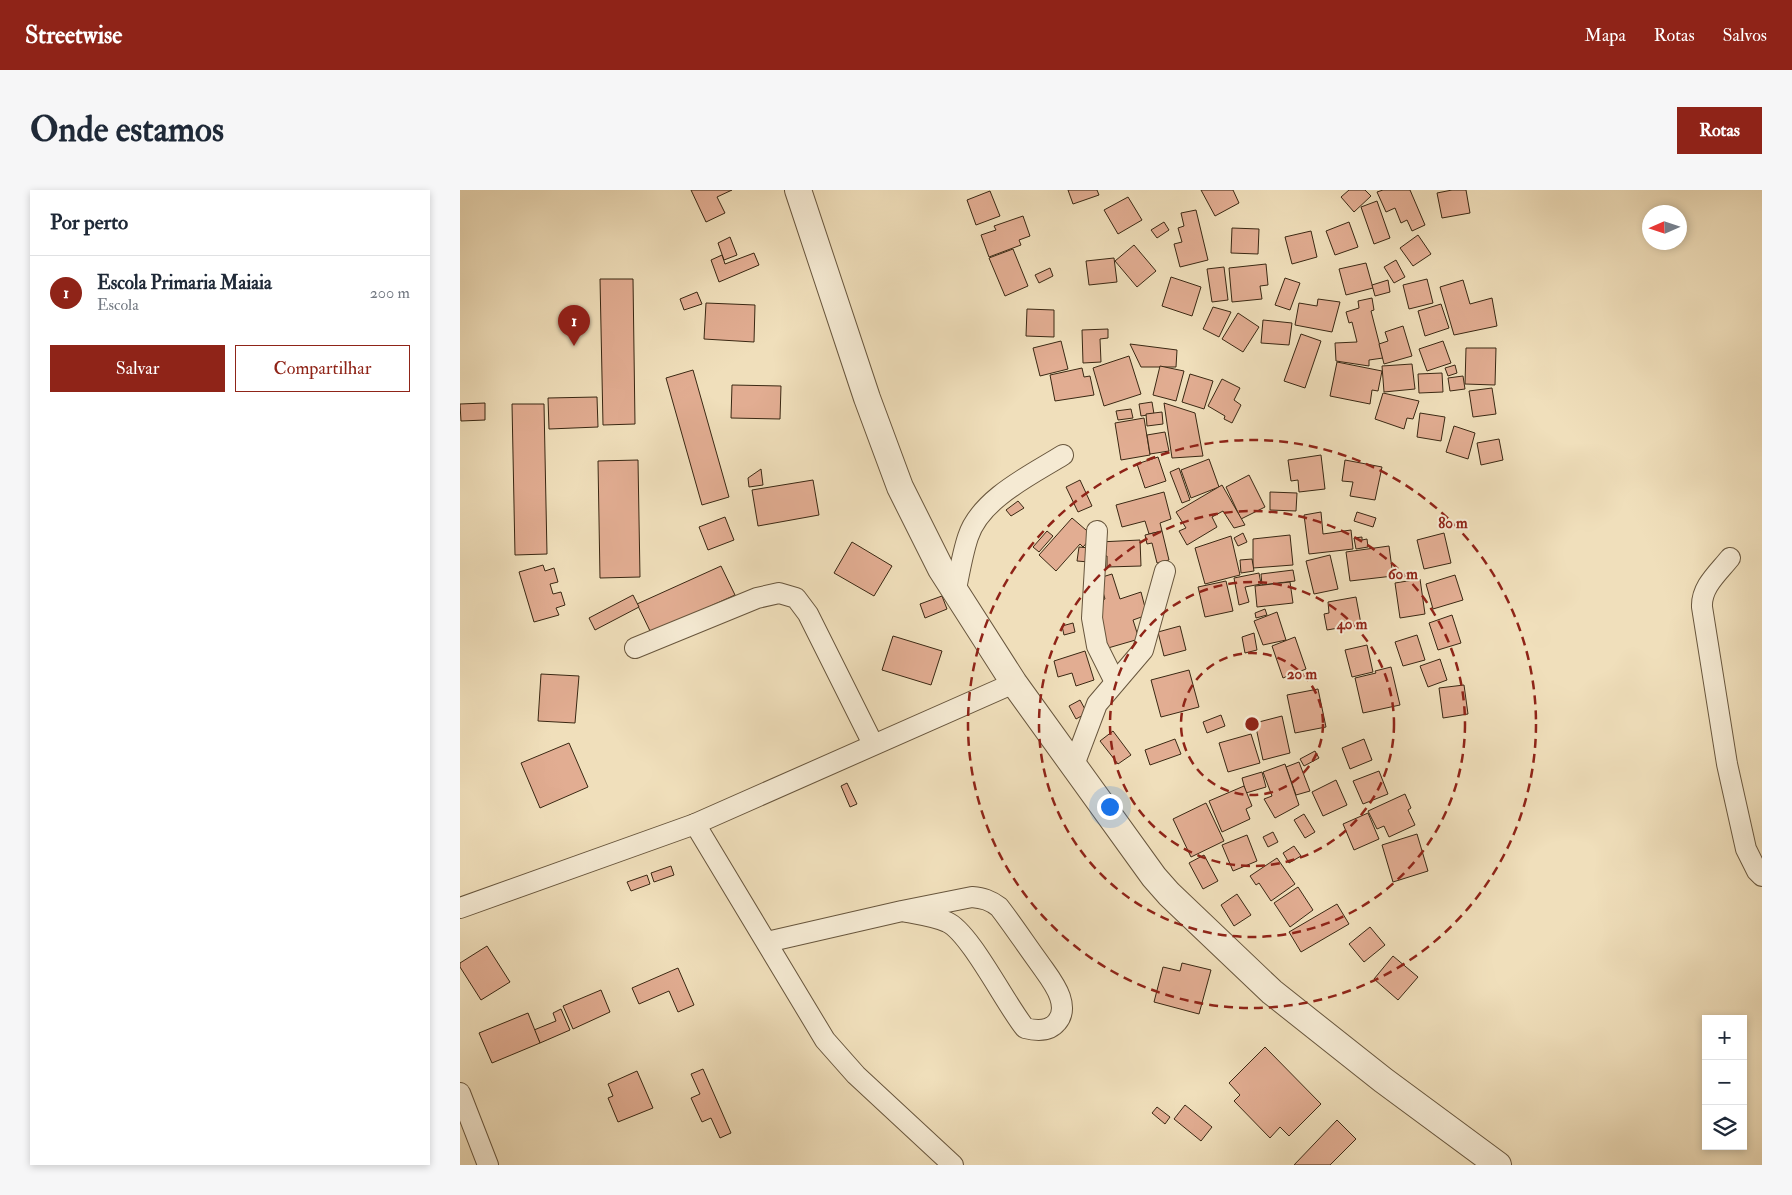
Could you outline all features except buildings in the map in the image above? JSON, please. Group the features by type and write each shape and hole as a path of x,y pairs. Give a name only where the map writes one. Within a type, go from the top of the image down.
{"street":[{"path":"798,190 867,398 900,487 931,552 955,594 1014,683 1154,877 1169,894 1272,992 1493,1164"},
{"path":"955,594 968,536 983,511 1014,486 1063,455"},
{"path":"1097,531 1092,618 1097,646 1114,682"},
{"path":"1730,558 1704,591 1702,608 1727,764 1746,849 1757,871 1762,876"},
{"path":"1074,765 1097,704 1143,650 1165,571"},
{"path":"635,648 757,598 779,593 796,598 808,614 873,744"},
{"path":"460,908 695,824 1014,683"},
{"path":"695,824 825,1040 856,1075 953,1165"},
{"path":"767,942 902,910 972,897 982,898 992,901 999,907 1049,977 1060,996 1061,1018 1054,1026 1044,1030 1035,1031 1025,1028 978,957 953,926 947,922 902,910"},
{"path":"460,1093 488,1165"}],"place":[{"name":"Escola Primaria Maiaia","path":"574,346"}]}
